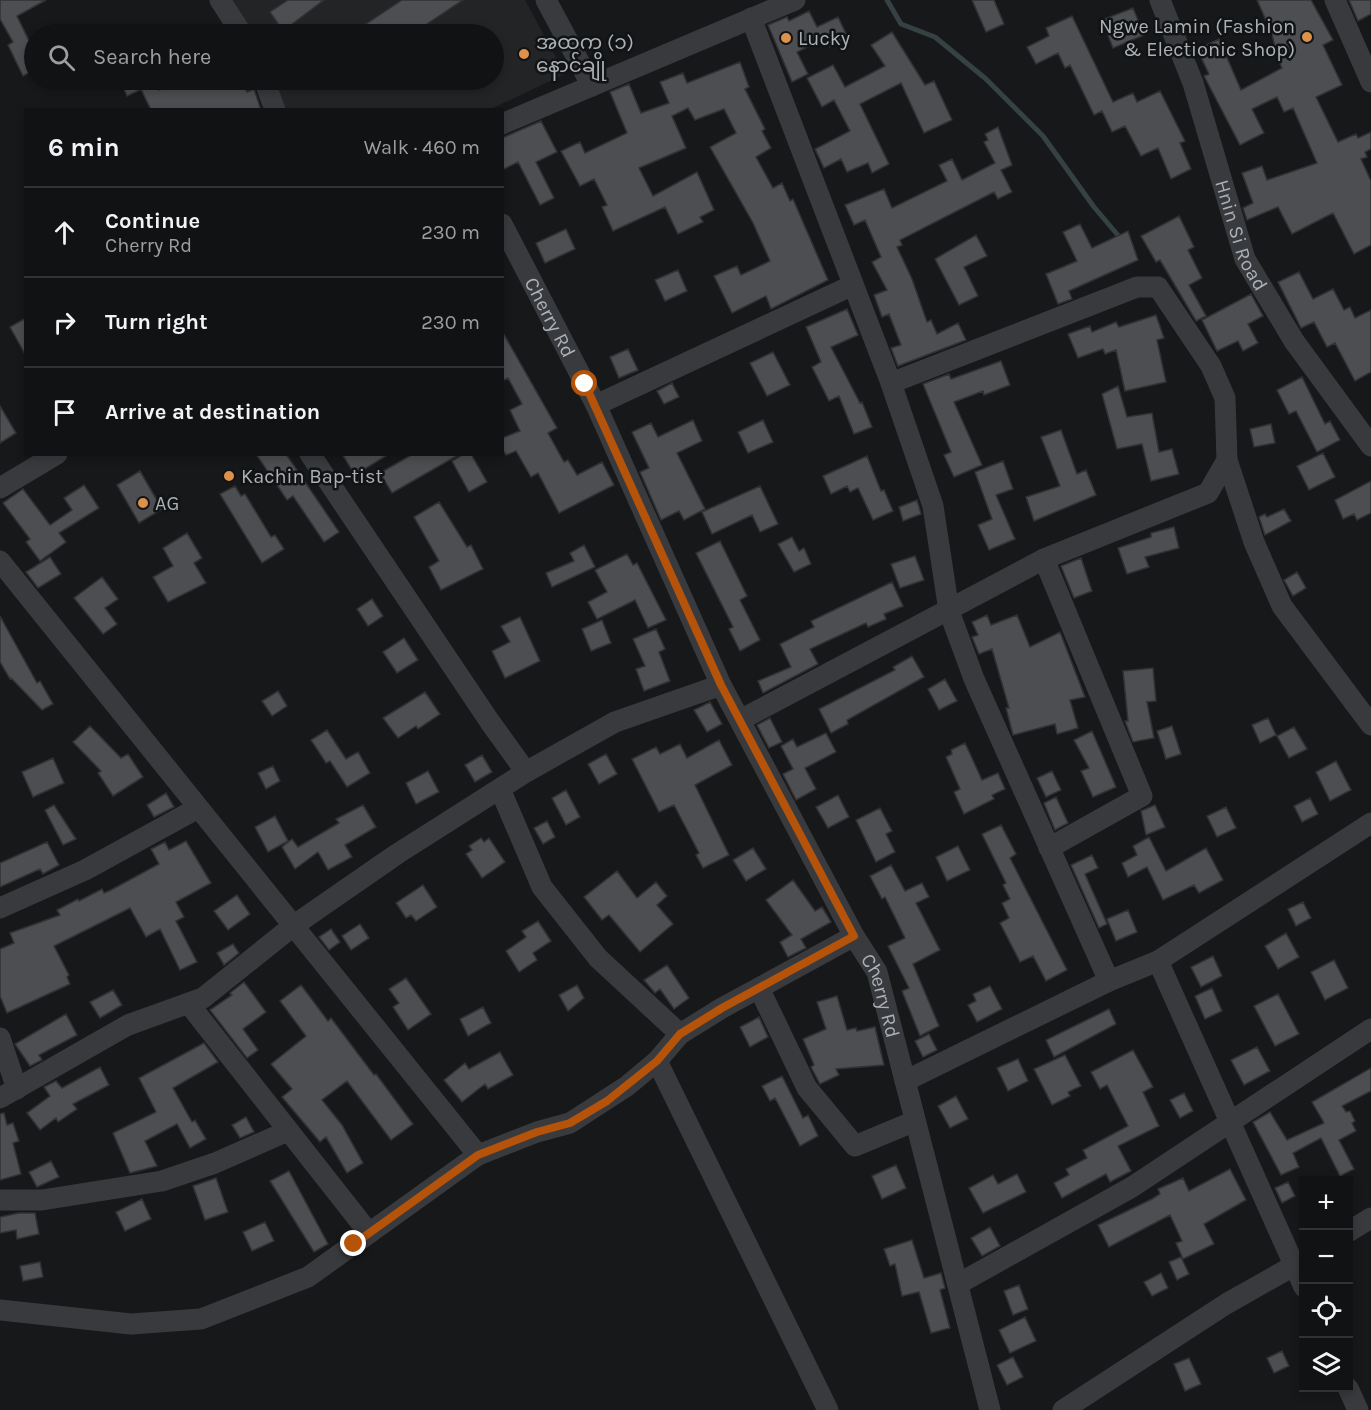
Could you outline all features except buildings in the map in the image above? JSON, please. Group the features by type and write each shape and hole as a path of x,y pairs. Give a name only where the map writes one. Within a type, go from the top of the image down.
{"street":[{"path":"220,0 236,24"},
{"path":"546,0 592,86"},
{"path":"504,123 795,0"},
{"name":"Hnin Si Road","path":"1160,0 1193,83 1245,259 1294,341 1371,446"},
{"path":"1335,0 1371,82"},
{"path":"751,18 891,383 933,506 949,611 974,679 1109,981"},
{"path":"268,90 274,108"},
{"name":"Cherry Rd","path":"504,228 596,405 721,685 854,936 877,972 990,1410"},
{"path":"596,405 853,285"},
{"path":"891,383 1137,287 1158,287 1211,366 1225,399 1227,460 1254,542 1282,606 1371,725"},
{"path":"0,488 54,456"},
{"path":"311,456 526,772"},
{"path":"740,720 1044,559 1208,493 1227,460"},
{"path":"1044,559 1142,796 1049,848"},
{"path":"1,565 478,1155"},
{"path":"0,1038 8,1094 128,1025 203,998 294,926 397,854 526,772 615,722 721,685"},
{"path":"500,789 542,887 598,958 680,1034"},
{"path":"0,908 85,870 198,808"},
{"path":"905,1081 1109,981 1158,961 1371,822"},
{"path":"0,1310 131,1324 201,1319 308,1277 478,1155 537,1132 570,1123 607,1101 657,1061 680,1034 854,936"},
{"path":"1063,1410 1226,1304 1299,1263 1230,1122 1158,961"},
{"path":"759,988 807,1088 855,1146 915,1121"},
{"path":"189,1004 369,1233"},
{"path":"958,1284 1132,1187 1371,1029"},
{"path":"657,1061 828,1410"},
{"path":"0,1200 42,1200 162,1181 215,1163 288,1131"},
{"path":"1351,1230 1371,1218"},
{"path":"1350,1392 1358,1410"}],"shaded area":[{"name":"အထက (၁) နောင်ချို","path":"228,0 525,0 565,74 493,108 284,108 277,90 504,90 504,24 244,24"}],"waterway":[{"path":"887,0 901,24 935,37 986,79 1043,136 1094,207 1122,240"}],"place":[{"name":"Ngwe Lamin (Fashion & Electionic Shop)","path":"1307,37"},
{"name":"Lucky","path":"786,38"},
{"name":"အထက (၁) နောင်ချို","path":"524,54"},
{"name":"Kachin Bap-tist","path":"229,476"},
{"name":"AG","path":"143,503"}],"route":[{"path":"354,1244 478,1155 537,1132 570,1123 607,1101 657,1061 680,1034 722,1008 854,936 721,685 585,384"}]}
